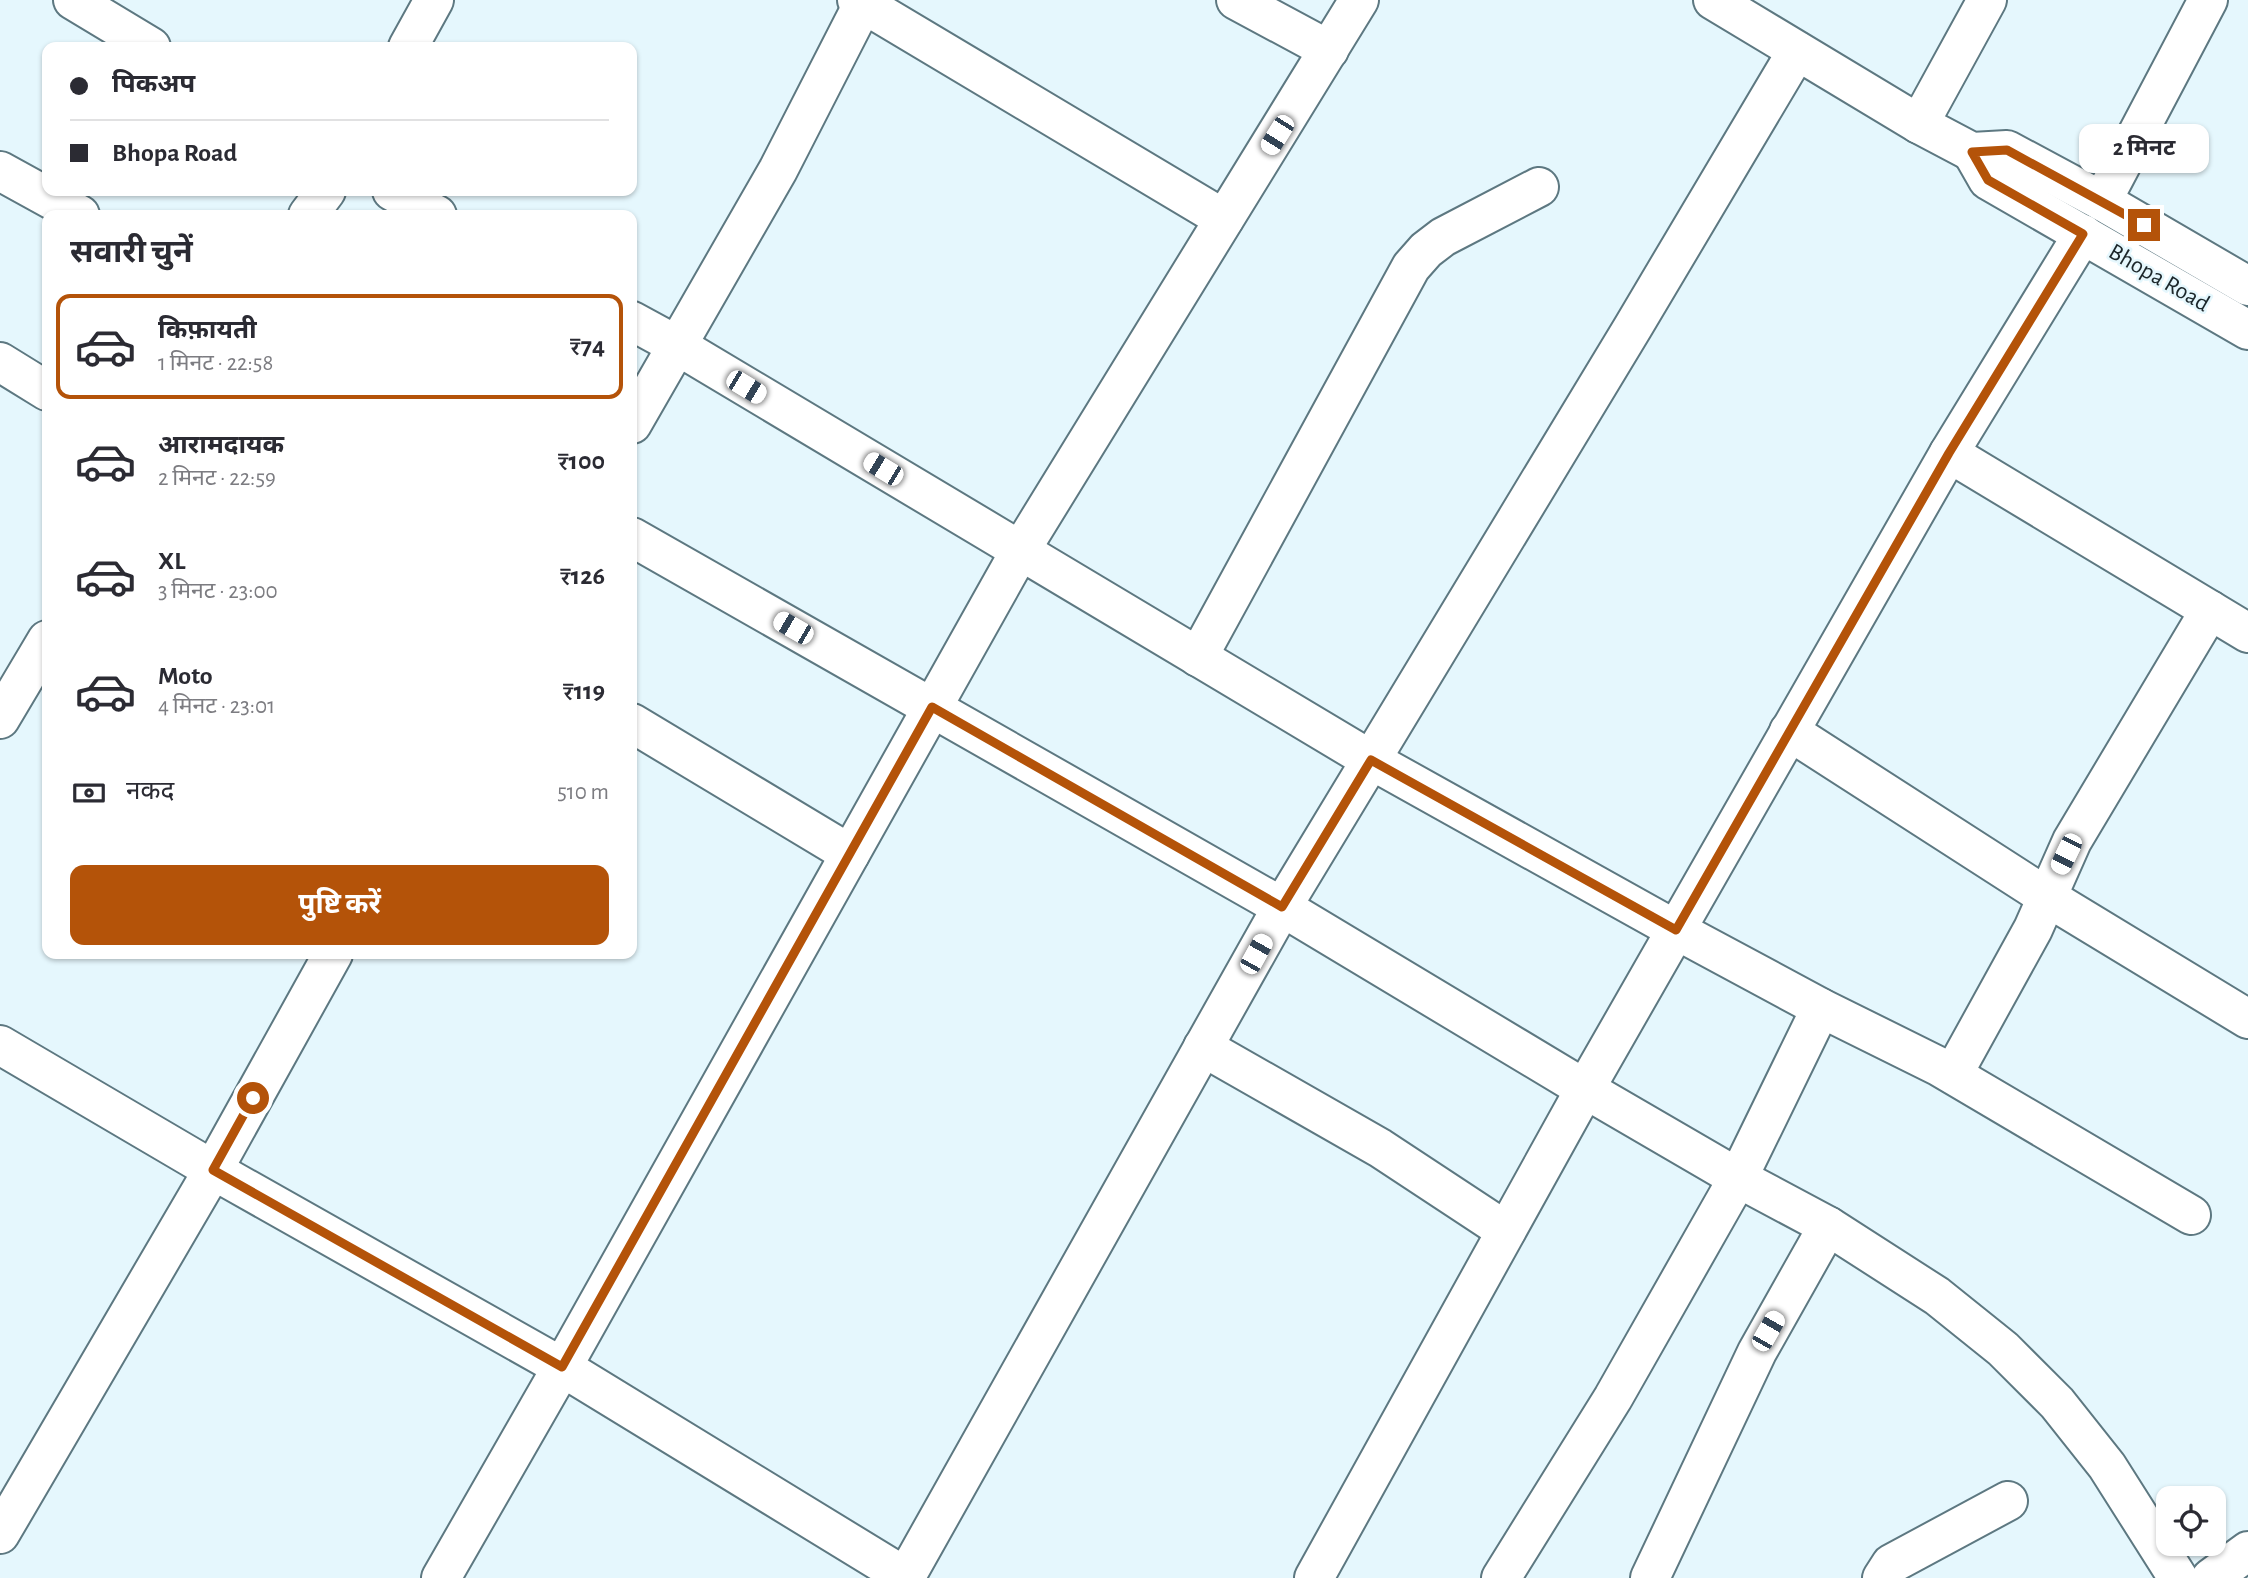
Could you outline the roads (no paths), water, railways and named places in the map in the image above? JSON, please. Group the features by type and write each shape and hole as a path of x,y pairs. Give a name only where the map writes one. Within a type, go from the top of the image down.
{"street":[{"path":"74,0 143,42"},
{"path":"411,42 434,0"},
{"path":"1236,0 1329,50"},
{"path":"441,1578 1020,551 1359,0"},
{"path":"1713,0 1919,124 1972,152"},
{"path":"1919,124 1987,0"},
{"path":"2102,201 2208,0"},
{"path":"637,416 778,170 862,1 1224,219"},
{"path":"0,1045 213,1170 562,1367 906,1578 1282,907 1797,51"},
{"name":"Bhopa Road","path":"2248,286 2102,201 2007,150 1972,152 1988,180 2248,331"},
{"path":"0,171 42,194"},
{"path":"1198,657 1411,267 1426,250 1443,237 1539,187"},
{"path":"45,196 71,210"},
{"path":"401,196 428,210"},
{"path":"1314,1578 1585,1089 1789,731 1949,453 2083,234"},
{"path":"637,324 1371,760 1676,930 1821,1008 1953,1074 2191,1215"},
{"path":"0,362 42,388"},
{"path":"1949,453 2248,633"},
{"path":"637,540 1282,907 1585,1089 1738,1178 1828,1226 1937,1296 2003,1349 2057,1403 2108,1466 2178,1578"},
{"path":"1953,1074 2033,929 2072,841 2210,610"},
{"path":"0,719 42,648"},
{"path":"637,726 850,853"},
{"path":"1789,731 2047,897 2248,1019"},
{"path":"0,1534 213,1170 330,959"},
{"path":"1501,1578 1613,1398 1738,1178 1821,1008"},
{"path":"1203,1047 1380,1148 1506,1231"},
{"path":"1650,1578 1757,1352 1828,1226"},
{"path":"1882,1578 1891,1564 2008,1501"},
{"path":"2211,1578 2248,1551"}]}
